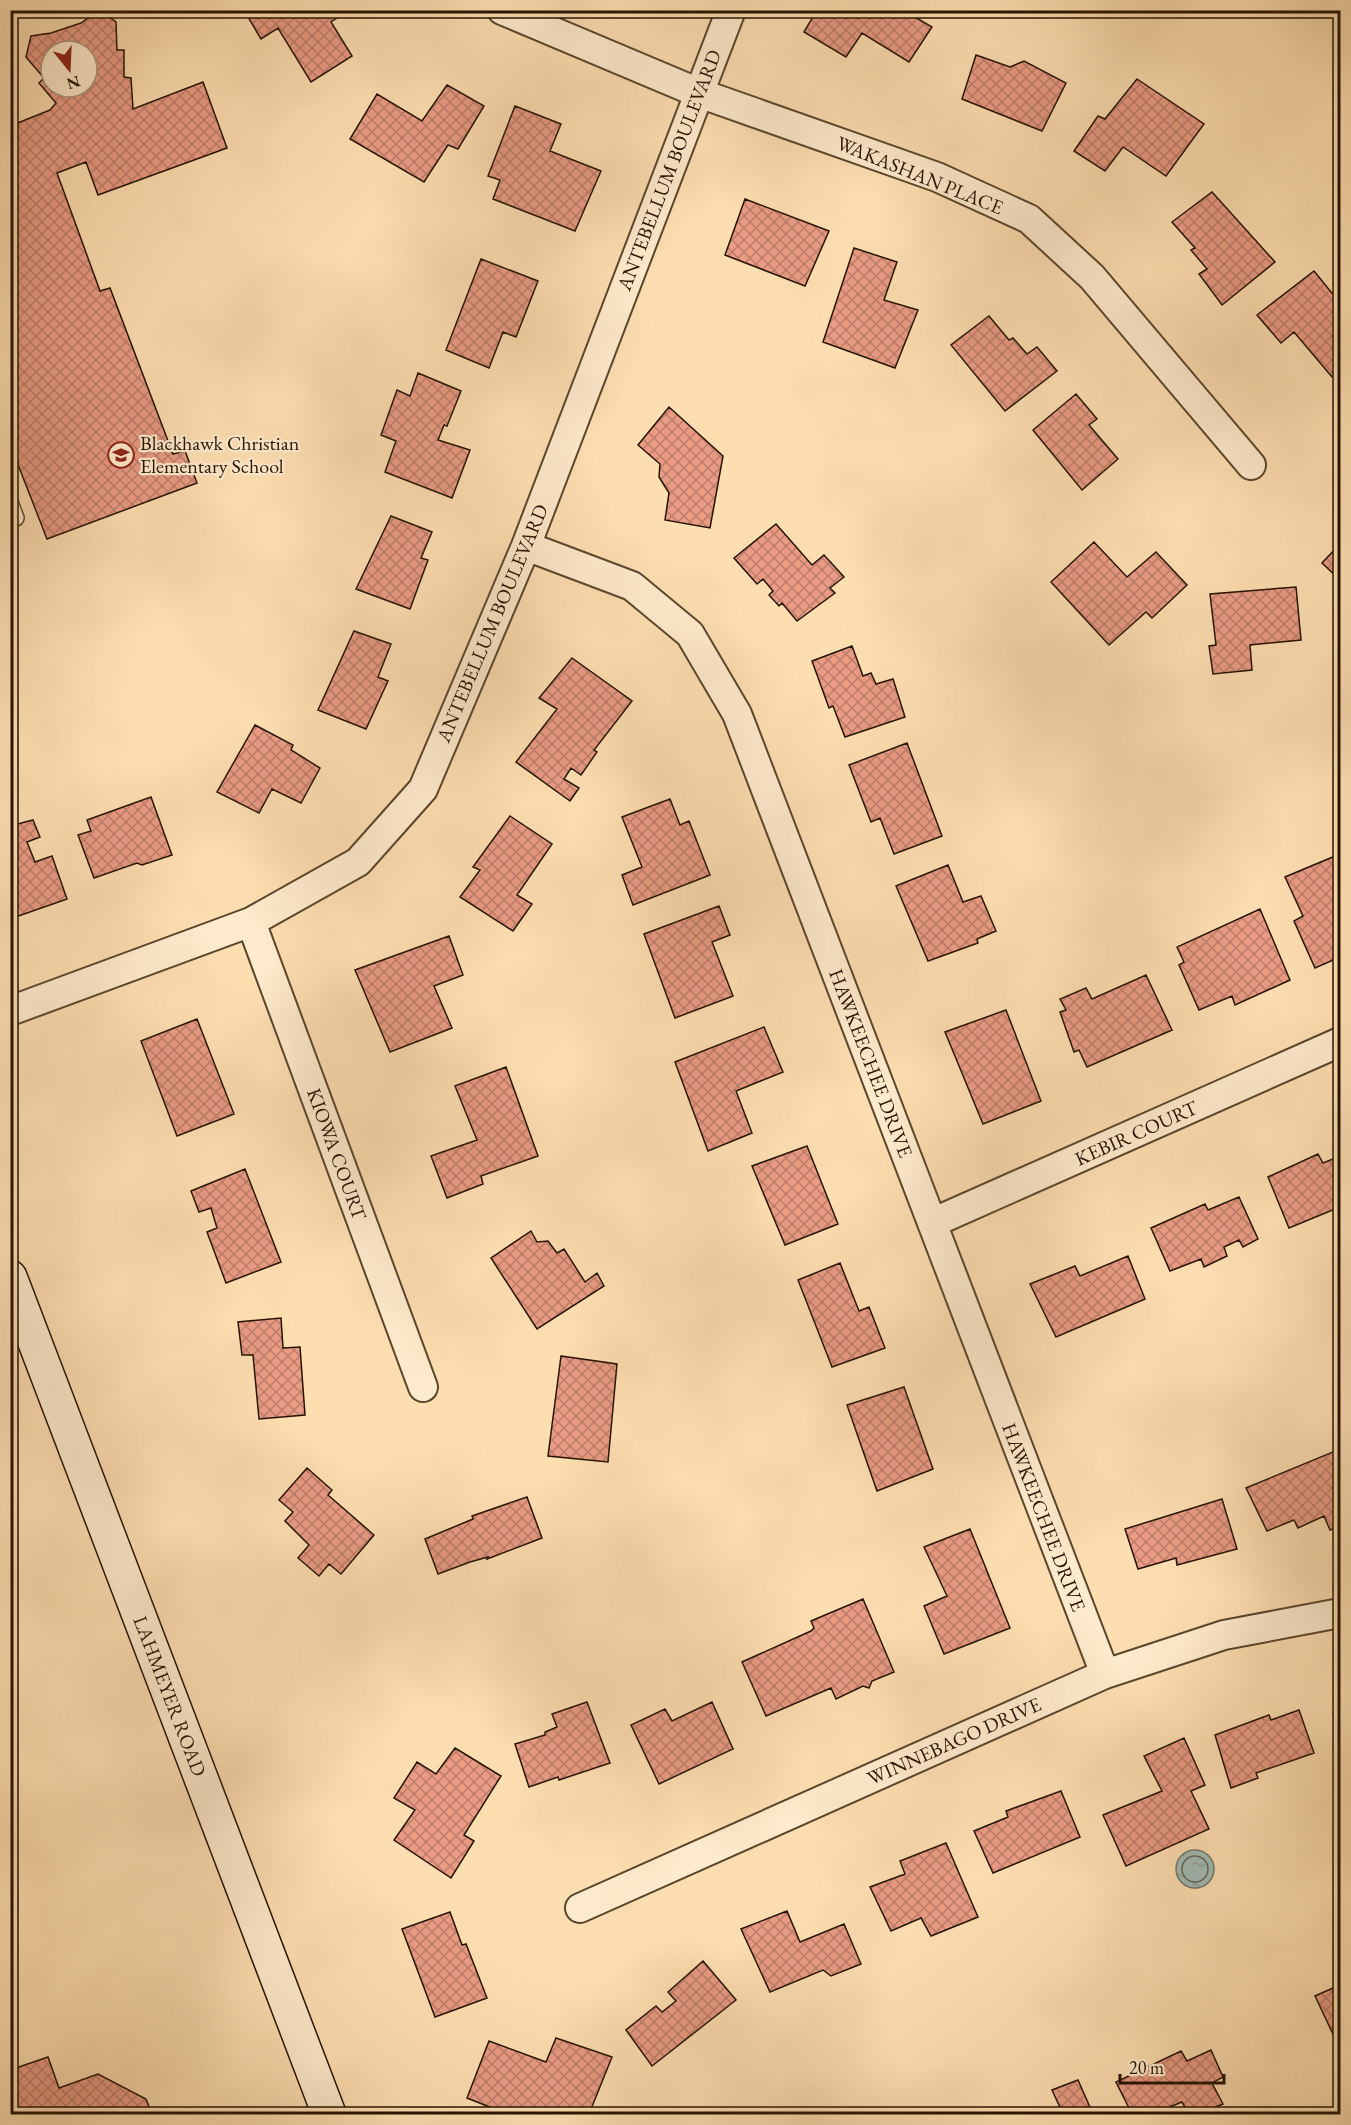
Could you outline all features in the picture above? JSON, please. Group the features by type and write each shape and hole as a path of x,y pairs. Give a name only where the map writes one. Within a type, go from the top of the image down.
{"street":[{"name":"WAKASHAN PLACE","path":"502,10 699,93 937,177 1029,219 1092,277 1251,465"},
{"name":"ANTEBELLUM BOULEVARD","path":"10,1011 251,922 358,862 423,789 526,546 731,10"},
{"name":"HAWKEECHEE DRIVE","path":"526,546 632,586 690,634 732,704 1104,1674"},
{"name":"KIOWA COURT","path":"251,922 423,1387"},
{"name":"KEBIR COURT","path":"932,1223 1341,1042"},
{"name":"LAHMEYER ROAD","path":"10,1277 329,2115"},
{"name":"WINNEBAGO DRIVE","path":"580,1908 1104,1674 1224,1635 1341,1613"}],"lane":[{"path":"10,502 16,518 10,520"}],"water":[{"path":"1195,1850 1209,1855 1214,1869 1209,1883 1195,1888 1181,1883 1176,1869 1181,1855"}],"building":[{"path":"99,10 116,22 117,50 124,50 124,77 131,78 133,109 203,82 227,148 98,195 86,162 57,173 100,291 110,288 173,454 185,451 197,483 47,539 10,444 10,126 50,110 56,103 53,99 99,99 99,39 39,39 39,72 26,57 31,36 51,33 81,23"},
{"path":"259,10 337,10 340,16 331,22 352,56 311,82 278,28 261,39 248,17"},
{"path":"817,10 916,10 913,16 932,27 909,62 862,33 846,57 804,32"},
{"path":"976,55 1010,67 1024,61 1066,83 1042,131 962,99"},
{"path":"1137,79 1204,124 1166,176 1123,147 1105,171 1074,151 1098,116 1105,119"},
{"path":"447,85 484,106 458,149 448,145 424,182 350,139 377,94 422,121"},
{"path":"515,106 561,124 550,151 601,171 575,231 493,199 500,180 488,176"},
{"path":"1212,192 1275,262 1222,305 1199,274 1207,269 1191,250 1195,248 1172,222"},
{"path":"745,199 829,231 805,286 725,255"},
{"path":"854,248 897,262 884,300 918,310 895,368 823,342"},
{"path":"481,259 538,281 516,337 503,332 489,368 446,350"},
{"path":"1314,271 1340,303 1340,370 1332,377 1294,332 1281,343 1257,315"},
{"path":"989,316 1009,340 1013,338 1027,354 1037,347 1057,371 1005,411 951,345"},
{"path":"418,373 461,391 447,426 444,425 438,440 470,450 452,498 385,472 396,441 381,435 397,390 410,396"},
{"path":"1076,394 1097,419 1089,425 1118,459 1082,490 1033,430"},
{"path":"669,407 723,456 710,528 665,520 669,493 659,477 660,464 638,445"},
{"path":"391,516 432,532 421,558 428,560 410,609 356,589"},
{"path":"776,524 812,565 824,555 844,577 830,588 835,593 797,621 782,603 779,606 769,595 773,591 763,579 757,584 734,558"},
{"path":"1094,542 1127,577 1156,552 1187,585 1152,618 1146,612 1109,645 1051,582"},
{"path":"1340,544 1340,580 1322,563"},
{"path":"1296,587 1301,640 1250,645 1252,670 1213,674 1209,646 1216,645 1210,594"},
{"path":"354,631 391,644 378,677 388,681 366,729 318,710"},
{"path":"852,646 863,676 871,673 876,684 893,679 905,717 845,737 833,706 829,708 812,661"},
{"path":"572,658 632,701 594,750 597,752 581,775 571,768 564,779 579,788 570,801 516,762 557,709 539,698"},
{"path":"255,725 293,745 291,750 320,768 301,803 272,789 259,813 217,792"},
{"path":"907,743 942,836 894,854 880,818 871,822 849,765"},
{"path":"151,797 172,855 142,865 137,863 94,878 78,835 91,831 87,820"},
{"path":"670,799 680,825 689,821 710,875 633,905 622,875 642,867 622,817"},
{"path":"510,816 552,844 517,895 532,904 513,931 460,897 480,870 473,867"},
{"path":"33,820 40,837 27,842 35,862 52,856 67,899 10,919 10,826"},
{"path":"1340,854 1340,914 1337,916 1340,925 1340,957 1315,968 1294,921 1303,916 1285,877"},
{"path":"948,865 963,902 981,896 996,931 977,939 978,943 928,961 896,886"},
{"path":"719,906 730,935 712,942 733,996 675,1018 644,934"},
{"path":"1260,909 1290,980 1235,1005 1232,996 1199,1010 1179,965 1184,962 1177,947"},
{"path":"449,936 463,975 434,986 452,1028 390,1052 355,970"},
{"path":"1146,975 1172,1030 1087,1067 1079,1050 1074,1052 1060,1012 1066,1010 1060,999 1086,988 1092,999"},
{"path":"1006,1010 1041,1101 983,1124 945,1032"},
{"path":"197,1019 234,1114 177,1136 141,1041"},
{"path":"764,1027 783,1072 736,1091 752,1133 708,1151 675,1062"},
{"path":"506,1067 538,1156 481,1176 483,1184 447,1198 431,1156 477,1140 455,1086"},
{"path":"807,1146 838,1224 785,1245 752,1166"},
{"path":"1318,1154 1323,1163 1340,1156 1340,1207 1289,1228 1268,1177"},
{"path":"245,1169 281,1262 226,1283 207,1232 217,1228 211,1208 199,1212 191,1191"},
{"path":"1239,1197 1258,1239 1243,1247 1239,1240 1224,1247 1227,1256 1204,1267 1201,1259 1170,1271 1151,1228 1205,1204 1208,1210"},
{"path":"531,1231 537,1242 548,1241 557,1253 564,1249 585,1282 597,1273 604,1286 537,1329 491,1258"},
{"path":"1128,1256 1145,1299 1056,1337 1030,1284 1075,1266 1080,1276"},
{"path":"840,1263 859,1311 869,1307 885,1348 832,1367 798,1280"},
{"path":"281,1318 283,1348 300,1347 305,1415 259,1419 253,1355 242,1355 238,1322"},
{"path":"561,1356 617,1364 608,1462 548,1456"},
{"path":"904,1387 933,1469 877,1491 847,1405"},
{"path":"1340,1449 1340,1526 1330,1530 1324,1516 1298,1528 1294,1520 1267,1531 1246,1488"},
{"path":"307,1468 332,1490 328,1495 374,1535 341,1574 329,1564 319,1576 298,1558 309,1545 285,1521 293,1512 279,1500"},
{"path":"527,1497 542,1538 487,1559 488,1557 438,1574 425,1539 473,1519 472,1516"},
{"path":"1222,1499 1237,1549 1177,1565 1176,1558 1138,1569 1125,1529"},
{"path":"970,1529 1010,1628 944,1654 924,1606 947,1596 924,1547"},
{"path":"863,1599 894,1672 872,1681 869,1688 863,1686 836,1699 831,1688 766,1716 742,1662 811,1631 814,1628 811,1621"},
{"path":"587,1702 610,1763 559,1780 558,1777 529,1787 515,1744 545,1735 545,1732 557,1727 552,1714"},
{"path":"712,1702 733,1749 659,1784 631,1725 665,1709 672,1721"},
{"path":"1340,1709 1340,1730 1333,1713"},
{"path":"1299,1710 1314,1753 1256,1773 1258,1778 1231,1788 1215,1735 1269,1715 1271,1720"},
{"path":"1184,1738 1205,1785 1191,1791 1209,1829 1126,1866 1103,1815 1162,1791 1144,1756"},
{"path":"455,1748 501,1776 464,1835 474,1841 451,1878 394,1840 415,1810 394,1798 417,1762 436,1774"},
{"path":"1061,1791 1080,1837 993,1873 974,1831 1008,1817 1006,1811"},
{"path":"946,1843 978,1917 931,1936 921,1918 891,1931 870,1887 905,1874 900,1861"},
{"path":"787,1911 800,1942 844,1924 861,1964 831,1976 823,1970 770,1992 741,1929"},
{"path":"450,1912 462,1945 466,1944 487,1998 435,2017 402,1929"},
{"path":"703,1961 736,2000 652,2066 626,2030 656,2006 662,2012 676,2001 668,1992"},
{"path":"1340,1985 1340,2049 1315,1996"},
{"path":"556,2038 612,2057 589,2114 507,2114 467,2098 489,2041 546,2062"},
{"path":"1211,2050 1223,2077 1212,2083 1223,2104 1198,2114 1189,2114 1182,2102 1152,2114 1132,2114 1116,2082 1181,2051 1187,2061"},
{"path":"48,2057 59,2088 98,2074 146,2099 152,2114 14,2114 17,2113 10,2092 10,2070"},
{"path":"1078,2080 1093,2114 1063,2114 1052,2090"}],"place":[{"name":"Blackhawk Christian Elementary School","path":"121,455"}]}
